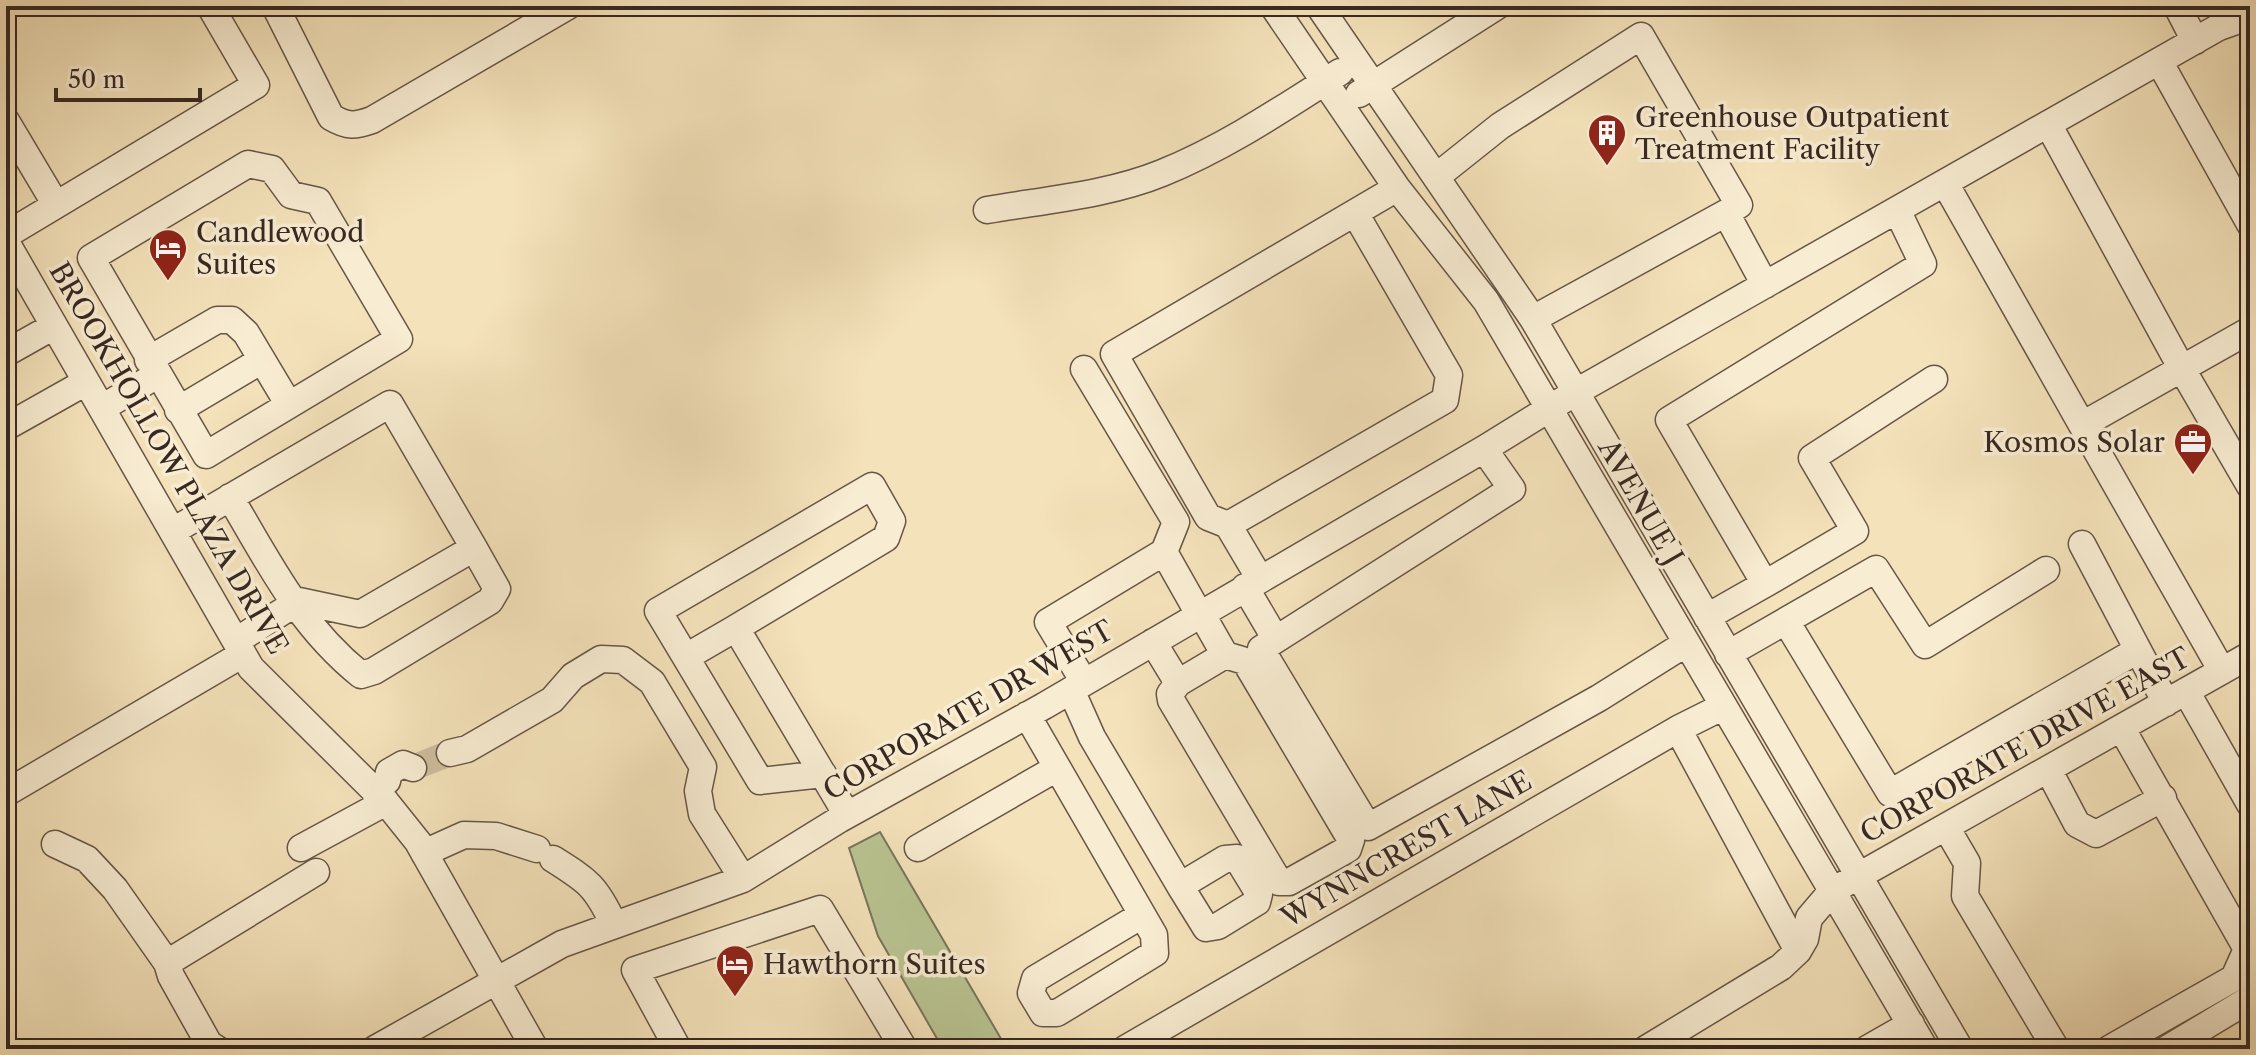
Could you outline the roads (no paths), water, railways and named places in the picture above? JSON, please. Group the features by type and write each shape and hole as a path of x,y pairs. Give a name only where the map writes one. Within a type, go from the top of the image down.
{"street":[{"path":"6,235 256,85 210,6"},
{"path":"275,6 331,117 346,126 372,120 568,6"},
{"name":"AVENUE J","path":"1273,6 1397,188 1486,301 1925,1049"},
{"name":"AVENUE J","path":"1319,6 1533,319 1960,1049"},
{"path":"1342,105 1497,6"},
{"path":"2177,6 2195,41"},
{"name":"CORPORATE DR WEST","path":"380,1048 562,944 743,879 847,815 1078,686 1484,449 1576,392 2219,27 2250,16"},
{"path":"1436,177 1500,126 1641,36 1739,205 1533,319"},
{"path":"2159,61 2250,224"},
{"path":"987,210 1117,186 1161,173 1229,142 1356,62"},
{"path":"6,121 56,205"},
{"path":"2048,124 2250,486"},
{"path":"248,164 272,169 291,195 318,201 399,339 289,405 206,455 152,368 91,258 248,164"},
{"path":"1945,183 2222,671"},
{"path":"1275,638 1228,525 1208,517 1114,354 1397,188"},
{"path":"1765,584 1669,420 1923,264 1897,210"},
{"path":"1228,525 1445,400 1449,375 1355,213"},
{"path":"1726,213 1765,285"},
{"name":"BROOKHOLLOW PLAZA DRIVE","path":"6,242 251,668 383,791 424,853 535,1049"},
{"path":"102,408 217,320 232,320 246,333 289,405"},
{"path":"6,353 54,326"},
{"path":"2082,425 2250,330"},
{"path":"178,410 262,360"},
{"path":"1084,369 1176,522 1164,552 1048,622 1078,686 1092,737 1180,886"},
{"path":"1934,379 1812,458 1876,569 1925,645 2046,570"},
{"path":"6,427 86,382"},
{"path":"173,531 230,497 390,404 497,589 490,601 374,671 361,675 342,660 293,605 230,497"},
{"path":"1484,449 1512,489 1261,649 1368,827 1599,698 1685,644"},
{"path":"686,657 886,538 892,521 872,486 658,611 760,781 823,774"},
{"path":"1707,617 1855,531"},
{"path":"2082,544 2138,650 2176,697 2250,804"},
{"path":"6,793 239,648 299,601 360,614 474,548"},
{"path":"1164,552 1225,655 1245,661 1351,840 1348,849 1289,882 1279,882 1171,700 1170,694 1178,683 1225,655"},
{"path":"1728,654 1876,569"},
{"path":"1786,621 1890,793 2138,650"},
{"path":"736,628 847,815"},
{"path":"1153,642 1178,683"},
{"name":"CORPORATE DRIVE EAST","path":"1832,891 2250,655"},
{"path":"450,753 467,749 552,700 573,676 601,659 623,660 652,682 703,767 698,791 702,814 743,879"},
{"name":"WYNNCREST LANE","path":"1125,1049 1678,729 1722,707"},
{"path":"1027,715 1154,935 1155,953 1057,1013 1043,1013 1031,993 1035,979 1142,915"},
{"path":"1678,729 1798,951"},
{"path":"2109,1049 2234,978 2247,949 2122,729"},
{"path":"301,848 411,774 416,767"},
{"path":"918,848 1057,768"},
{"path":"2048,769 2077,824 2096,834 2163,798"},
{"path":"1946,827 1967,863 1965,896 2056,1049"},
{"path":"424,853 464,835 496,836 545,854 586,880 600,896 614,925"},
{"path":"55,844 87,859 115,889 167,963 171,976 209,1044 217,1049"},
{"path":"167,963 316,872"},
{"path":"1646,1049 1781,967 1798,951 1805,939 1809,918 1832,891"},
{"path":"678,1049 635,970 820,909 904,1049"},
{"path":"2167,1049 2250,999"},
{"path":"1867,1049 1911,1024"}],"tunnel":[{"path":"420,765 450,753"}],"place":[{"name":"Greenhouse Outpatient Treatment Facility","path":"1607,167"},
{"name":"Candlewood Suites","path":"168,282"},
{"name":"Kosmos Solar","path":"2193,476"},
{"name":"Hawthorn Suites","path":"735,998"}]}
